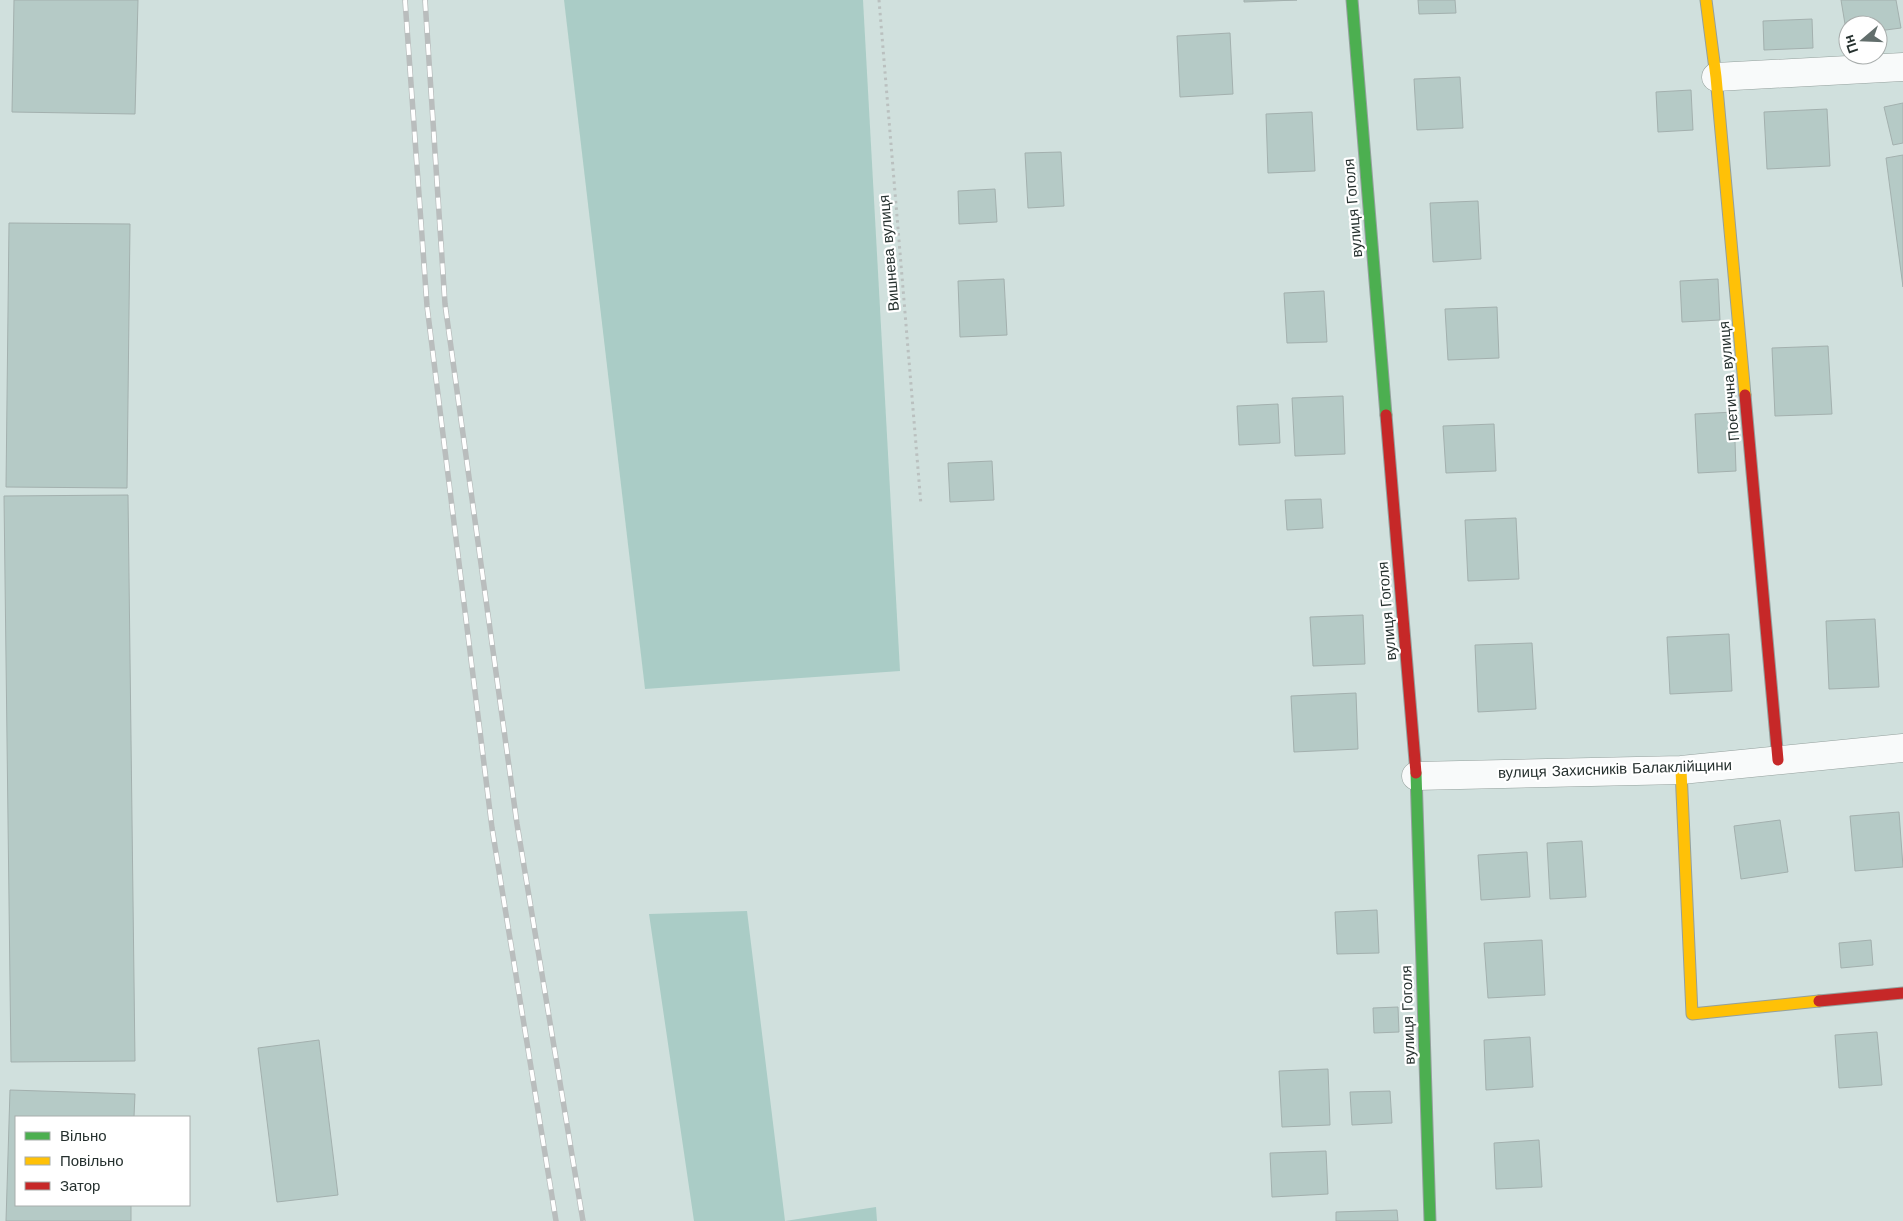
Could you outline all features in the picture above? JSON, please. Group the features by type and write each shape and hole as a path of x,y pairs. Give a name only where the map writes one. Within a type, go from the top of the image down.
{"street":[{"name":"вулиця Гоголя","path":"1352,0 1416,776 1430,1221"},
{"name":"Поетична вулиця","path":"1706,0 1716,77 1778,760"},
{"path":"1716,77 1903,67"},
{"name":"вулиця Захисників Балаклійщини","path":"1416,776 1681,770 1903,748"},
{"path":"1681,770 1692,1014 1903,992"}],"path":[{"name":"Вишнева вулиця","path":"879,0 921,505"}],"green space":[{"path":"564,0 863,0 900,671 645,689"},
{"path":"747,911 785,1221 694,1221 649,914"},
{"path":"876,1207 877,1221 785,1221"}],"building":[{"path":"14,0 138,0 135,114 12,112"},
{"path":"1244,0 1297,0 1244,2"},
{"path":"1418,0 1455,0 1456,13 1419,14"},
{"path":"1841,0 1896,0 1901,28 1888,30 1888,15 1844,15"},
{"path":"1812,19 1813,48 1764,50 1763,21"},
{"path":"1230,33 1233,94 1180,97 1177,36"},
{"path":"1460,77 1463,128 1417,130 1414,79"},
{"path":"1691,90 1693,130 1658,132 1656,92"},
{"path":"1903,103 1903,143 1893,145 1884,107"},
{"path":"1827,109 1830,166 1767,169 1764,112"},
{"path":"1312,112 1315,171 1268,173 1266,114"},
{"path":"1061,152 1064,206 1028,208 1025,153"},
{"path":"1903,155 1903,287 1886,158"},
{"path":"995,189 997,222 959,224 958,191"},
{"path":"1478,201 1481,259 1433,262 1430,203"},
{"path":"9,223 130,224 127,488 6,487"},
{"path":"1004,279 1007,335 960,337 958,281"},
{"path":"1718,279 1720,320 1682,322 1680,281"},
{"path":"1324,291 1327,342 1287,343 1284,293"},
{"path":"1497,307 1499,358 1448,360 1445,309"},
{"path":"1828,346 1832,414 1775,416 1772,348"},
{"path":"1343,396 1345,454 1295,456 1292,398"},
{"path":"1278,404 1280,443 1239,445 1237,406"},
{"path":"1734,412 1736,471 1698,473 1695,414"},
{"path":"1494,424 1496,471 1446,473 1443,426"},
{"path":"992,461 994,500 950,502 948,463"},
{"path":"128,495 135,1061 11,1062 4,496"},
{"path":"1321,499 1323,528 1287,530 1285,500"},
{"path":"1516,518 1519,579 1468,581 1465,520"},
{"path":"1363,615 1365,664 1313,666 1310,617"},
{"path":"1875,619 1879,687 1829,689 1826,621"},
{"path":"1729,634 1732,691 1670,694 1667,637"},
{"path":"1532,643 1536,709 1478,712 1475,645"},
{"path":"1356,693 1358,749 1294,752 1291,696"},
{"path":"1899,812 1903,867 1855,871 1850,816"},
{"path":"1780,820 1788,872 1741,879 1734,826"},
{"path":"1582,841 1586,897 1550,899 1547,843"},
{"path":"1527,852 1530,897 1481,900 1478,855"},
{"path":"1377,910 1379,953 1337,954 1335,912"},
{"path":"1542,940 1545,995 1488,998 1484,943"},
{"path":"1871,940 1873,965 1841,968 1839,943"},
{"path":"1398,1007 1399,1032 1374,1033 1373,1008"},
{"path":"1877,1032 1882,1085 1839,1088 1835,1035"},
{"path":"1530,1037 1533,1087 1486,1090 1484,1040"},
{"path":"319,1040 338,1195 277,1202 258,1048"},
{"path":"1328,1069 1330,1125 1282,1127 1279,1071"},
{"path":"10,1090 135,1094 134,1116 15,1116 15,1206 131,1206 131,1221 6,1221"},
{"path":"1390,1091 1392,1123 1352,1125 1350,1092"},
{"path":"1539,1140 1542,1187 1496,1189 1494,1143"},
{"path":"1326,1151 1328,1194 1272,1197 1270,1153"},
{"path":"1397,1210 1398,1221 1336,1221 1336,1212"}],"railway":[{"path":"405,0 427,306 492,828 556,1221"},
{"path":"425,0 445,304 517,824 583,1221"}],"traffic: fast":[{"path":"1352,0 1386,415"},
{"path":"1416,773 1430,1221"}],"traffic: slow":[{"path":"1706,0 1716,77 1745,395"},
{"path":"1681,770 1692,1014 1819,1001"}],"traffic: jam":[{"path":"1745,395 1778,760"},
{"path":"1386,415 1416,773"},
{"path":"1819,1001 1903,993"}]}
